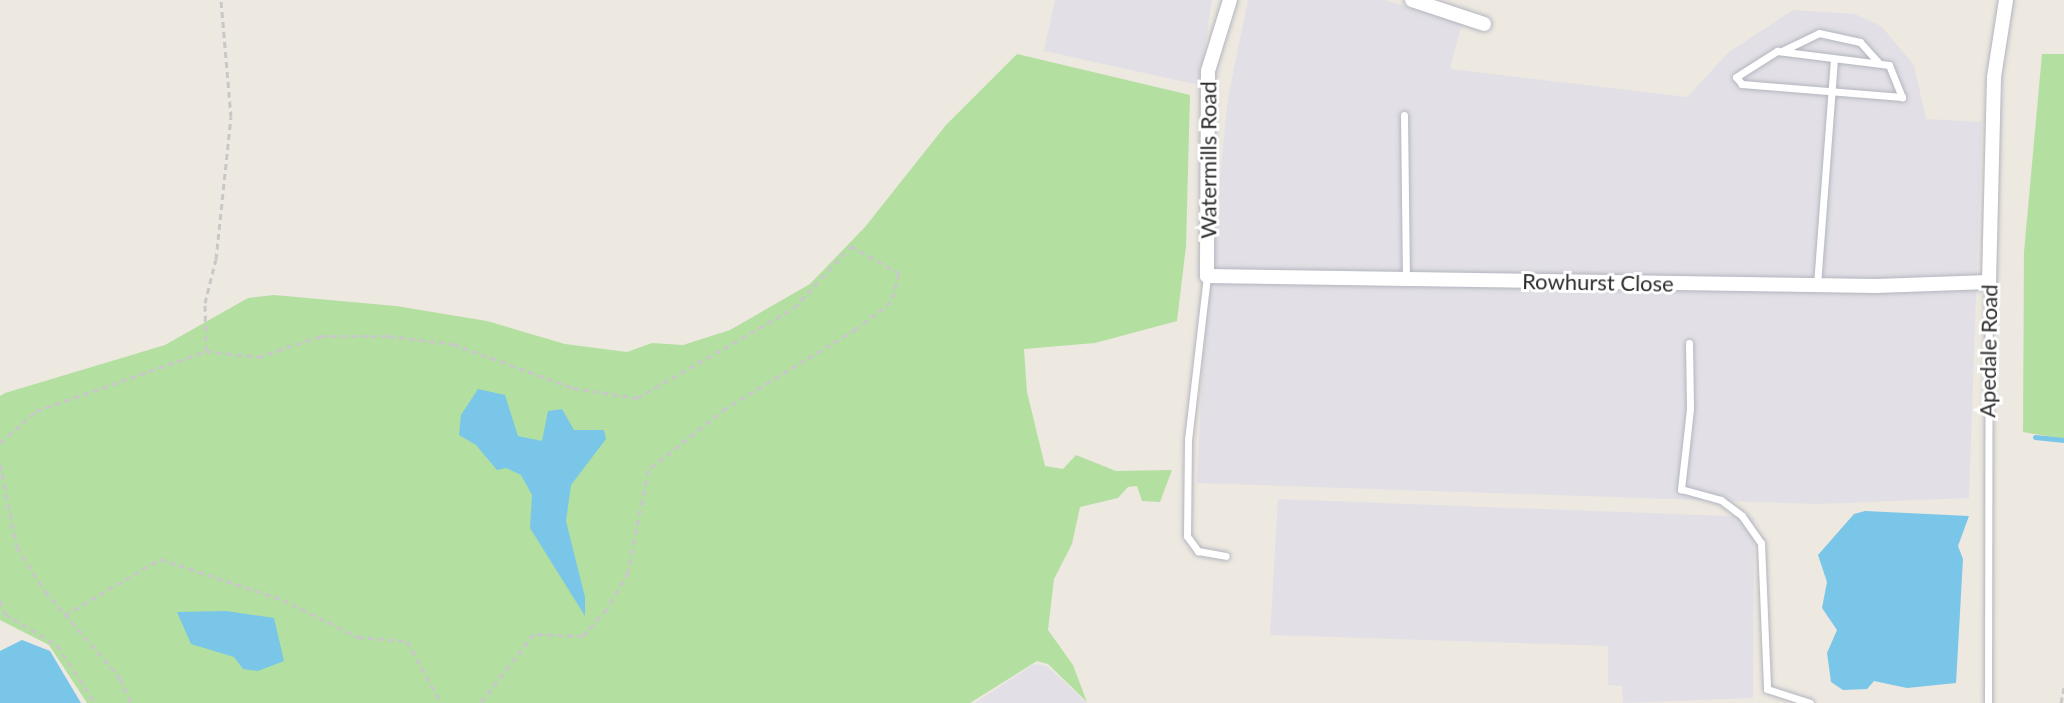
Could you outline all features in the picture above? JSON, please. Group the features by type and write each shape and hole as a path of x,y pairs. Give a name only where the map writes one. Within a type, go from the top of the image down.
{"street":[{"name":"Watermills Road","path":"1207,276 1208,71 1230,0"},
{"path":"1412,0 1484,24"},
{"name":"Apedale Road","path":"1989,282 1994,77 2006,0"},
{"name":"Rowhurst Close","path":"1207,276 1817,285 1989,282"}],"lane":[{"path":"1782,51 1889,65 1902,97 1742,84 1736,77 1782,51 1819,33 1860,42 1878,62"},
{"path":"1817,285 1834,59"},
{"path":"1404,115 1406,279"},
{"path":"1207,276 1188,439 1187,536 1198,551 1226,556"},
{"name":"Apedale Road","path":"1988,703 1989,282"},
{"path":"1689,343 1690,409 1681,489 1721,500 1742,516 1761,543 1767,689 1810,703"}],"path":[{"path":"206,351 205,303 216,259 231,117 221,0"},
{"path":"0,443 36,411 206,351 258,357 321,336 389,336 453,344 573,388 637,398 794,308 851,246 899,273 891,302 868,320 726,408 648,470 628,572 607,609 583,636 534,634 480,703"},
{"path":"0,464 17,547 65,615 120,678 131,703"},
{"path":"65,615 160,559 283,600 358,637 407,641 441,703"},
{"path":"0,600 5,614 57,645 95,703"},
{"path":"2061,703 2064,687"}],"shaded area":[{"path":"1055,0 1212,0 1199,85 1044,51"},
{"path":"1248,0 1384,0 1462,23 1450,69 1687,97 1729,52 1793,10 1855,14 1881,26 1914,65 1926,119 1982,122 1969,498 1818,504 1197,483 1204,337 1228,98"},
{"path":"1278,499 1754,517 1753,698 1623,703 1622,686 1608,685 1608,646 1270,635"},
{"path":"1034,664 1047,666 1087,703 975,703"}],"green space":[{"path":"1017,54 1190,95 1186,246 1177,321 1095,343 1024,349 1027,392 1045,466 1063,469 1076,455 1116,471 1172,470 1160,502 1142,501 1137,486 1128,487 1118,498 1080,507 1072,544 1054,579 1048,630 1073,665 1087,702 1048,664 1037,661 970,703 87,703 49,645 0,620 0,396 5,393 165,345 248,298 274,295 396,306 487,321 565,344 627,352 652,343 683,345 730,330 810,284 865,227 946,125"},
{"path":"2042,54 2064,54 2064,439 2023,432 2024,252"}],"water":[{"path":"478,389 505,395 518,436 542,441 548,411 562,409 574,430 604,430 606,439 571,485 566,521 585,597 585,616 530,528 532,495 521,475 506,468 497,470 476,445 459,435 461,415"},
{"path":"1865,511 1969,516 1958,546 1963,559 1956,683 1907,688 1874,681 1867,689 1843,690 1831,682 1827,653 1837,630 1822,608 1827,582 1818,555 1854,514"},
{"path":"226,611 274,618 284,661 258,671 243,669 234,657 191,644 177,612"},
{"path":"22,640 50,651 81,703 0,703 0,651"}],"waterway":[{"path":"2035,437 2064,440"}]}
